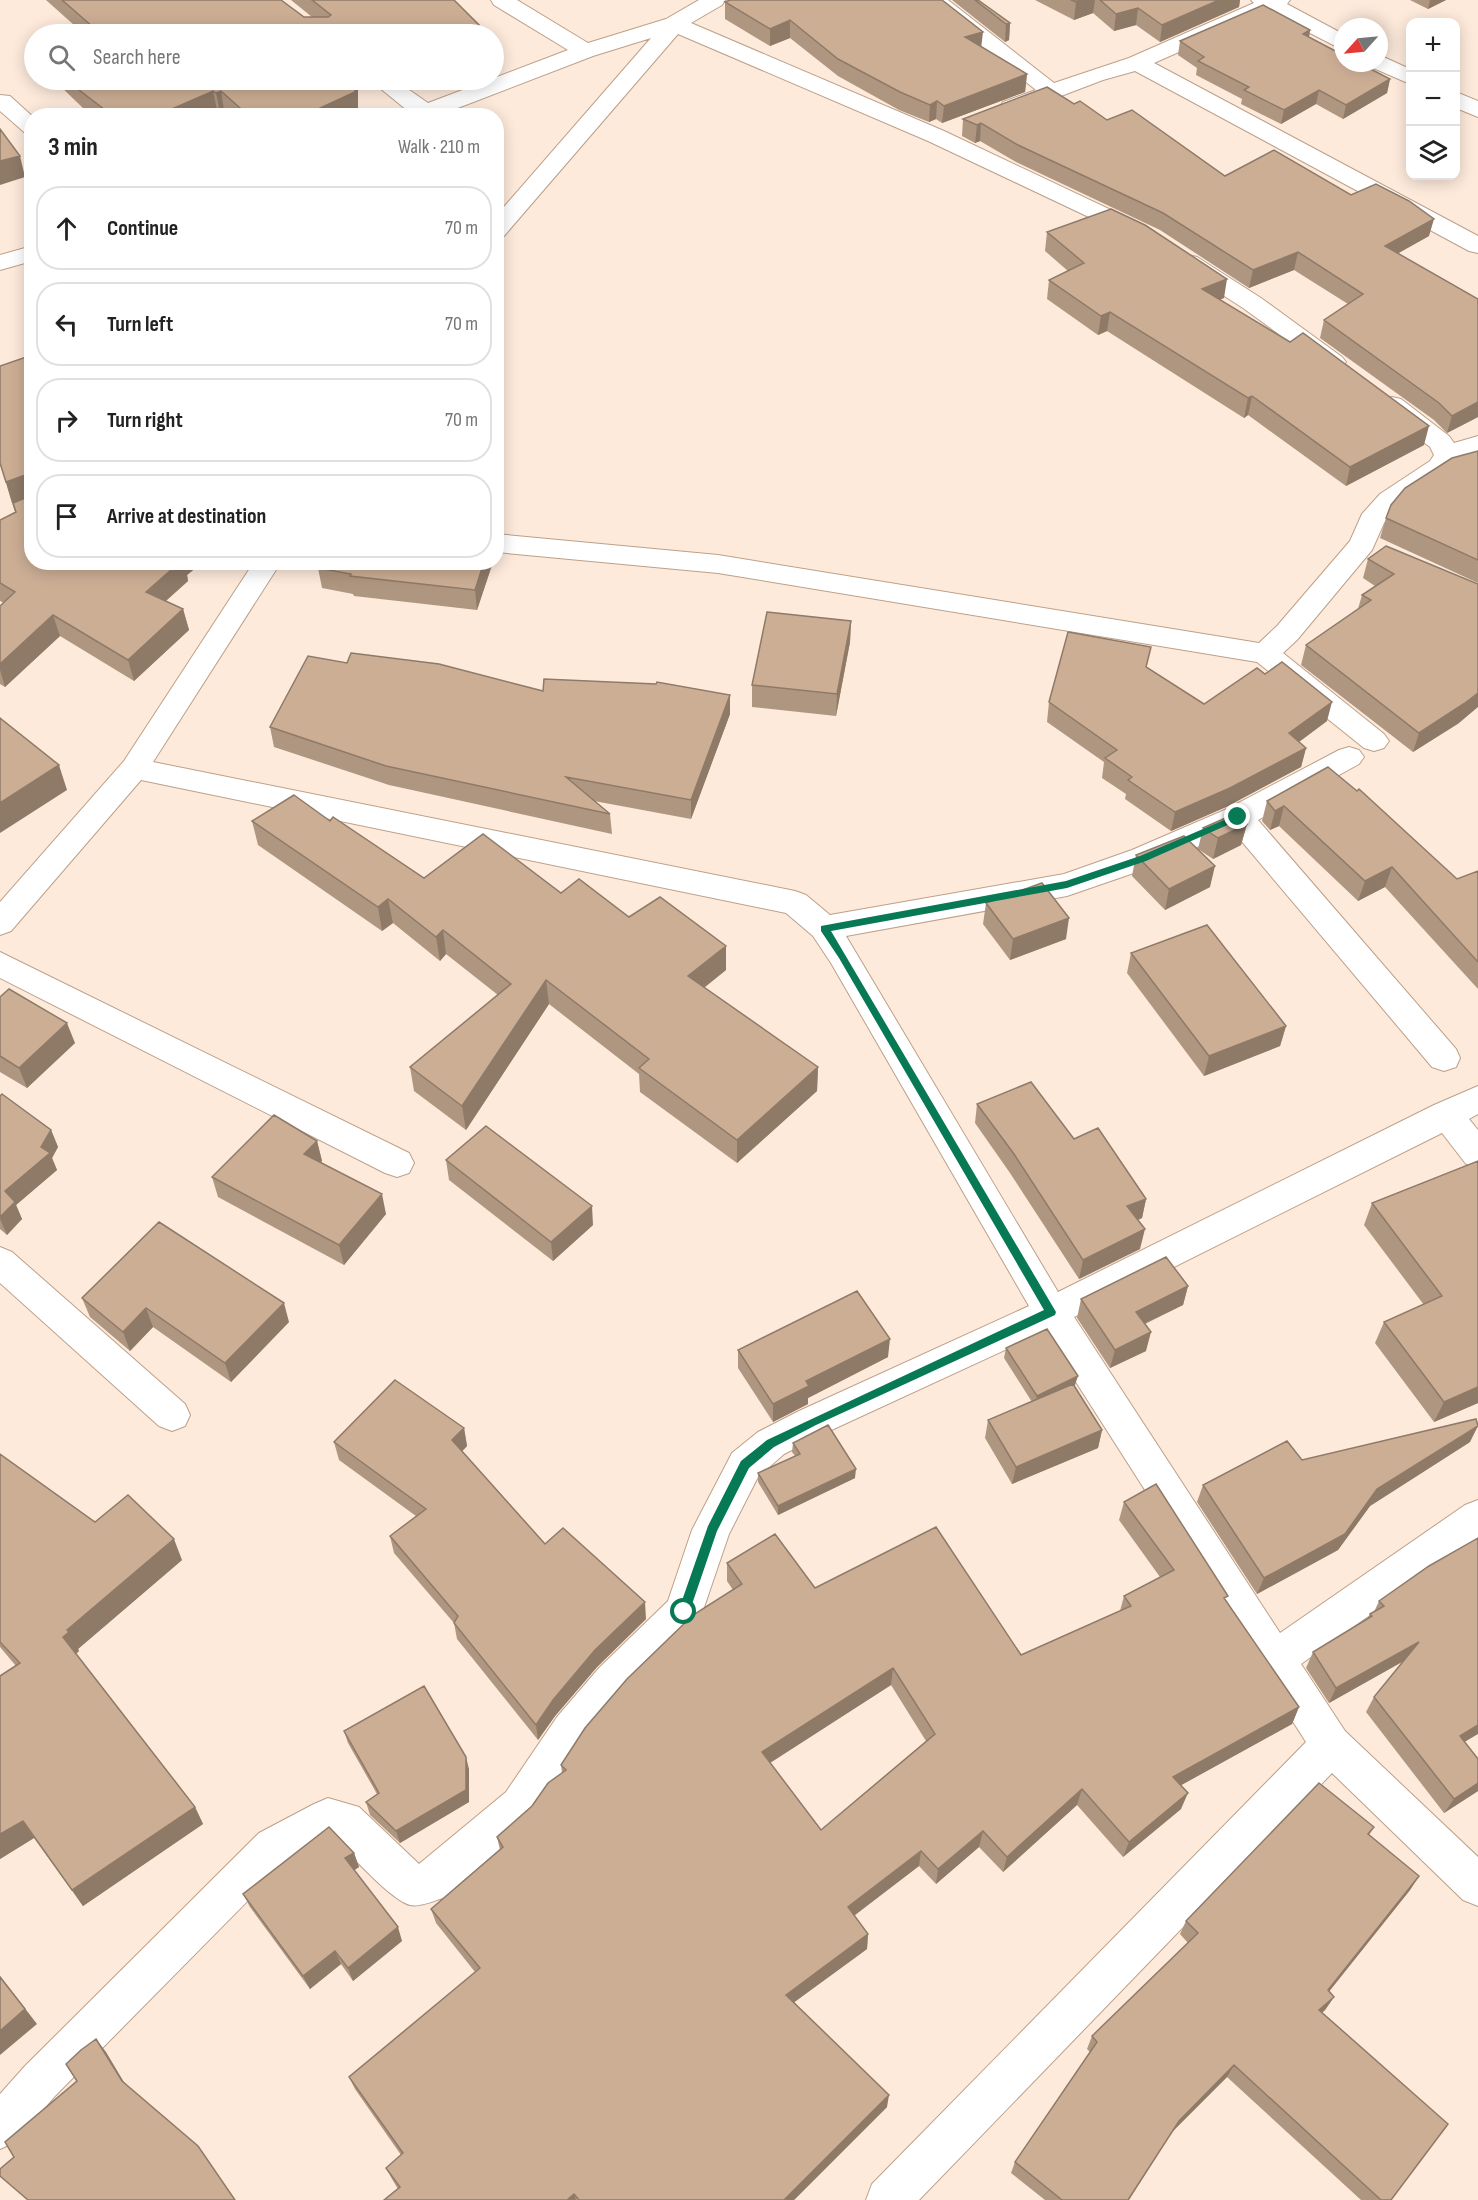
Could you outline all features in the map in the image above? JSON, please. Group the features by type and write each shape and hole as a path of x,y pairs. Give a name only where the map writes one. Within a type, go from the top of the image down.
{"street":[{"path":"502,0 585,51"},
{"path":"504,82 585,51 674,24 714,0"},
{"path":"934,0 1051,92"},
{"path":"988,116 1137,63 1270,1 1334,38"},
{"path":"674,24 936,136 1164,246 1251,303 1347,372"},
{"path":"504,222 636,71 674,24"},
{"path":"1137,63 1478,246"},
{"path":"1388,66 1406,75"},
{"path":"392,90 413,108"},
{"path":"436,108 483,90"},
{"path":"2,101 24,120"},
{"path":"1460,101 1478,110"},
{"path":"936,136 968,124"},
{"path":"0,263 24,256"},
{"path":"1376,393 1424,428 1440,442 1447,455"},
{"path":"1265,654 1372,549 1372,520 1389,500 1440,466 1447,455 1478,444"},
{"path":"504,544 718,564 1265,654 1374,741"},
{"path":"0,923 134,768 263,570"},
{"path":"824,928 1067,885 1143,858 1238,817 1349,757"},
{"path":"134,768 430,831 795,903 824,928 842,955 1051,1312 1331,1745 1478,1885"},
{"path":"1238,817 1444,1058"},
{"path":"0,964 397,1163"},
{"path":"0,2127 40,2081 273,1847 328,1818 345,1821 412,1885 428,1883 520,1806 571,1730 613,1681 684,1612 711,1530 745,1465 771,1443 1051,1312 1478,1098"},
{"path":"1446,1114 1478,1154"},
{"path":"0,1262 172,1415"},
{"path":"1275,1659 1478,1517"},
{"path":"888,2200 1331,1745"}],"building":[{"path":"62,0 281,0 304,17 328,17 331,15 312,0 454,0 478,24 90,24"},
{"path":"730,0 942,0 983,32 965,37 1027,74 944,106 937,101 930,105 838,59 790,20 770,29 725,2"},
{"path":"975,0 978,0 1010,23 1006,24"},
{"path":"1100,0 1219,0 1162,25 1138,8 1116,14"},
{"path":"1263,5 1310,30 1303,34 1334,50 1334,72 1376,72 1390,79 1346,105 1319,90 1284,110 1244,90 1249,87 1198,61 1204,57 1180,41"},
{"path":"1047,87 1074,104 1080,101 1107,120 1132,110 1225,176 1274,150 1351,195 1376,184 1409,201 1434,219 1385,246 1478,299 1478,402 1452,416 1439,403 1324,320 1363,294 1298,252 1253,270 1163,213 1018,145 981,123 977,125 963,119"},
{"path":"79,90 355,90 320,108 240,108 221,91 216,93 213,91 174,108 103,108"},
{"path":"0,129 20,156 0,161"},
{"path":"1111,209 1145,225 1227,279 1202,289 1290,342 1303,333 1429,426 1350,467 1252,396 1248,398 1110,312 1101,316 1049,280 1084,263 1047,232"},
{"path":"24,358 24,475 6,482 0,463 0,366"},
{"path":"1478,451 1478,560 1386,518 1391,505 1405,488 1452,458"},
{"path":"24,499 24,570 171,570 146,592 183,609 128,660 53,615 0,664 0,606 15,592 0,583 0,520 16,512 13,503"},
{"path":"1386,546 1478,584 1478,693 1419,733 1306,645 1371,600 1362,595 1394,574 1368,559"},
{"path":"329,570 481,570 475,590 350,576 351,574"},
{"path":"767,612 851,621 837,694 752,685"},
{"path":"1068,632 1151,647 1146,667 1204,704 1257,668 1265,674 1282,662 1332,702 1289,733 1306,748 1230,788 1175,812 1128,780 1132,777 1105,758 1117,750 1049,702"},
{"path":"351,653 439,664 543,691 544,679 656,684 657,682 730,695 691,800 566,777 610,814 386,766 270,727 308,656 347,663"},
{"path":"0,718 59,765 0,803"},
{"path":"1328,767 1357,791 1359,789 1457,879 1478,871 1478,962 1392,867 1365,881 1284,806 1275,811 1267,801"},
{"path":"294,795 330,821 333,817 424,878 483,834 561,893 579,879 629,917 660,897 726,946 688,976 818,1067 737,1140 639,1068 649,1059 546,980 462,1106 410,1067 511,984 443,930 436,937 388,899 378,907 252,821"},
{"path":"1237,813 1247,824 1218,838 1203,828"},
{"path":"1184,836 1215,866 1169,889 1136,855"},
{"path":"1042,883 1069,918 1013,939 986,903"},
{"path":"1207,925 1286,1026 1209,1056 1131,953"},
{"path":"9,989 67,1023 19,1068 0,1056 0,997"},
{"path":"1031,1082 1074,1139 1098,1128 1146,1199 1127,1206 1145,1229 1083,1260 1014,1154 977,1104"},
{"path":"2,1094 51,1130 41,1147 50,1153 5,1191 15,1202 0,1217 0,1096"},
{"path":"274,1115 317,1141 304,1154 382,1194 339,1245 212,1177"},
{"path":"486,1126 592,1206 551,1242 446,1160"},
{"path":"1478,1161 1478,1387 1444,1402 1384,1322 1442,1296 1372,1203"},
{"path":"159,1222 284,1303 225,1363 146,1308 123,1332 82,1298"},
{"path":"1166,1257 1188,1286 1136,1312 1151,1332 1115,1350 1081,1299"},
{"path":"857,1291 890,1339 806,1381 809,1386 773,1404 738,1350"},
{"path":"1047,1329 1078,1376 1037,1396 1006,1348"},
{"path":"395,1380 464,1428 452,1440 545,1544 563,1528 645,1602 595,1650 553,1700 536,1725 454,1623 458,1616 390,1536 426,1509 334,1442"},
{"path":"1073,1384 1102,1430 1016,1467 988,1420"},
{"path":"1476,1419 1478,1426 1377,1489 1345,1534 1264,1578 1203,1485 1287,1441 1302,1460"},
{"path":"828,1425 856,1469 778,1506 758,1473 800,1454 793,1443"},
{"path":"0,1454 95,1522 128,1495 174,1539 67,1630 69,1632 63,1637 195,1807 72,1890 23,1821 0,1834 0,1676 20,1663 0,1642"},
{"path":"1156,1484 1228,1596 1224,1598 1299,1707 1173,1777 1188,1793 1129,1842 1082,1789 1007,1857 983,1831 938,1869 921,1851 848,1907 868,1934 786,1995 889,2095 784,2200 579,2200 574,2194 567,2200 384,2200 400,2187 386,2168 403,2153 349,2077 480,1968 431,1909 503,1847 497,1837 532,1806 548,1783 566,1770 561,1765 585,1728 627,1679 693,1615 742,1584 727,1563 775,1534 815,1588 936,1527 1021,1655 1131,1606 1124,1596 1174,1570 1124,1502","holes":["893,1668 935,1734 821,1830 762,1752"]},
{"path":"1478,1538 1478,1725 1460,1736 1478,1759 1478,1783 1454,1799 1374,1697 1419,1642 1336,1688 1313,1652 1372,1616 1370,1614 1384,1606 1379,1601 1429,1566"},
{"path":"424,1686 466,1757 466,1790 396,1831 366,1802 379,1793 344,1731"},
{"path":"1319,1783 1374,1827 1368,1834 1419,1876 1328,1990 1334,1997 1319,2010 1448,2124 1391,2200 1381,2200 1234,2065 1179,2121 1128,2200 1062,2200 1015,2162 1097,2042 1092,2036 1198,1933 1186,1921"},
{"path":"329,1827 354,1853 345,1858 398,1927 348,1968 335,1951 303,1976 243,1894"},
{"path":"0,1977 25,2009 0,2031"},
{"path":"96,2039 122,2081 198,2146 235,2200 28,2200 0,2176 0,2169 14,2157 5,2142 77,2081 66,2064"}],"route":[{"path":"684,1612 711,1530 745,1465 771,1443 1051,1312 824,928 1067,885 1143,858 1238,817"}]}
